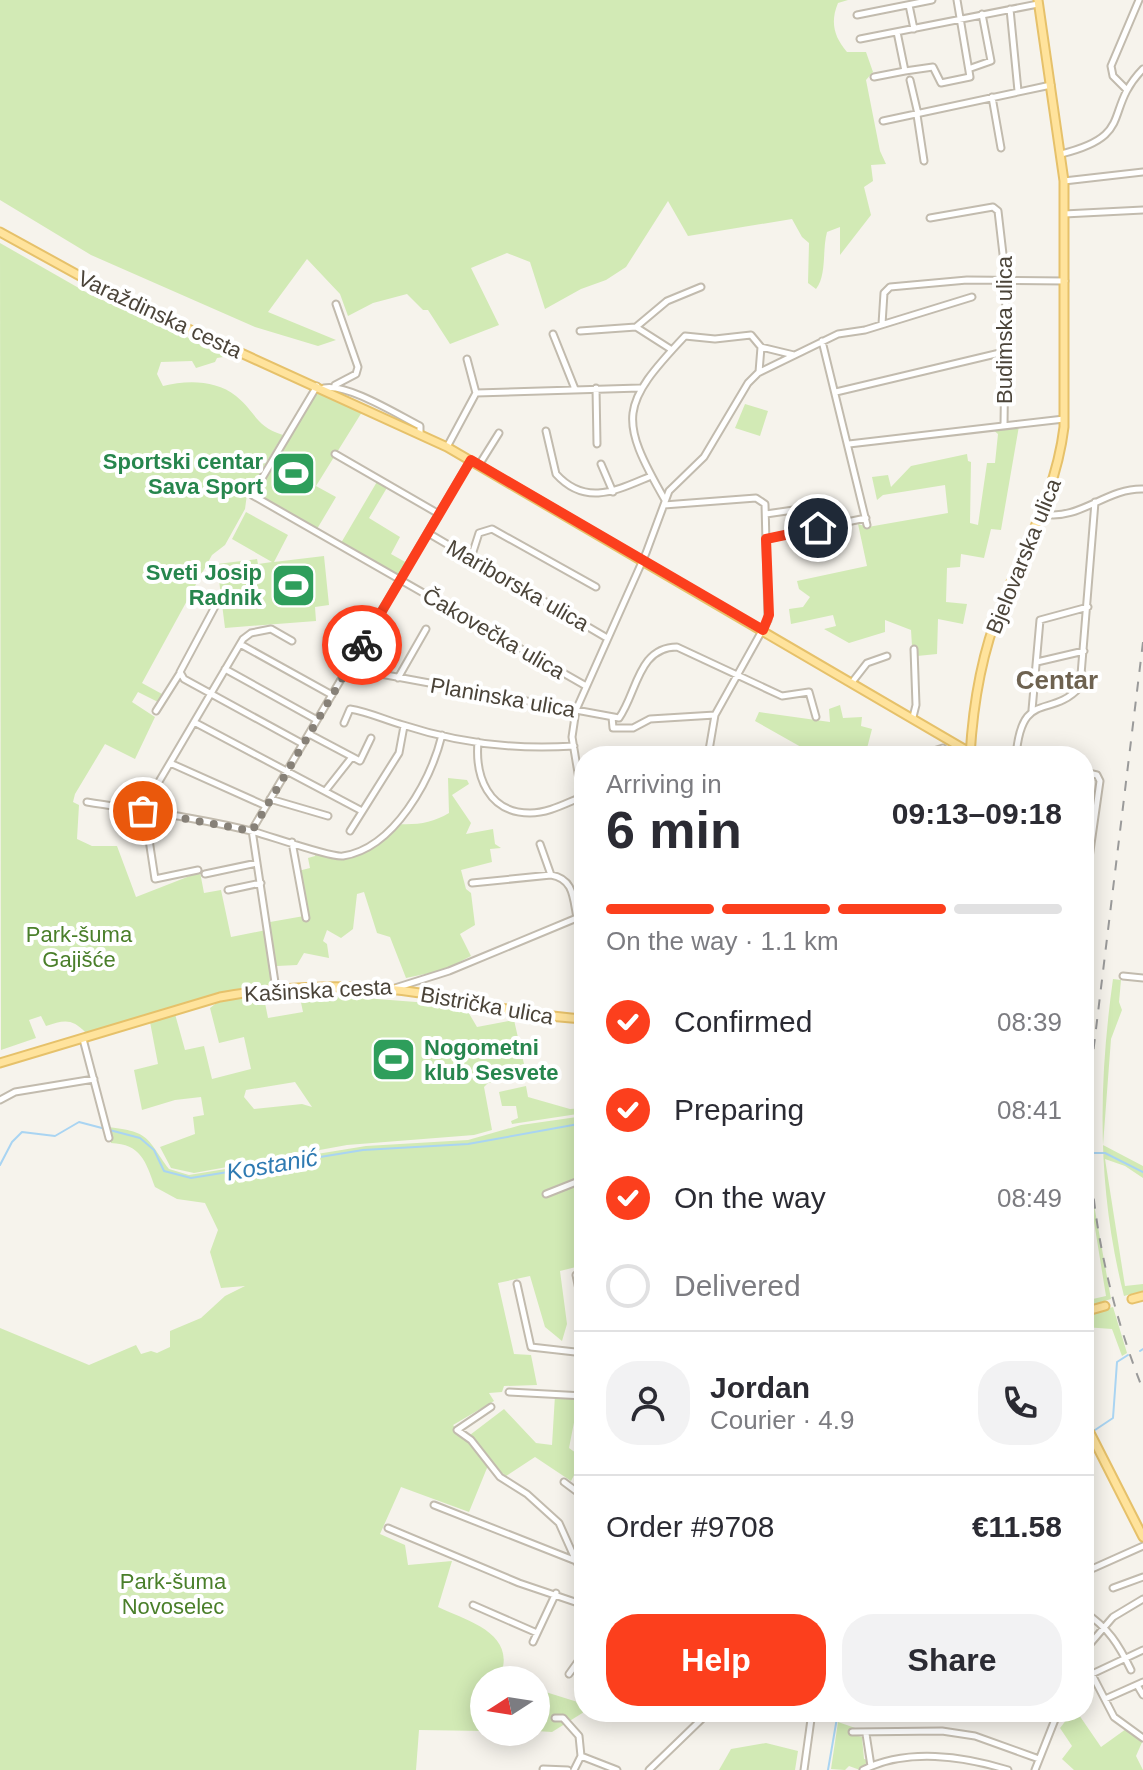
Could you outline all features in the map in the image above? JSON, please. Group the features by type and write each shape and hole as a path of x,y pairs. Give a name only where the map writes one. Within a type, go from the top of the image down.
{"main road":[{"name":"Bjelovarska ulica","path":"971,746 978,682 993,626 1043,514 1058,465 1065,419 1062,281 1064,181 1038,2"},
{"name":"Varaždinska cesta","path":"0,232 118,297 420,432 853,681 960,746"},
{"path":"948,737 963,736 972,726"},
{"name":"Kašinska cesta","path":"0,1063 220,997 276,990 391,989"},
{"name":"Bistrička ulica","path":"391,989 532,1014 574,1018"},
{"path":"1132,1299 1143,1296"},
{"path":"1094,1309 1105,1306"},
{"path":"1094,1440 1143,1537"}],"street":[{"path":"857,15 932,0"},
{"path":"874,77 933,67 941,83 970,77 971,68 957,0"},
{"path":"1126,89 1113,76 1111,66 1139,0"},
{"path":"860,39 1038,2"},
{"path":"909,5 914,29"},
{"path":"1010,9 1018,91"},
{"path":"971,68 991,61 982,14"},
{"path":"897,32 905,71"},
{"path":"1061,154 1107,135 1118,118 1126,89 1143,69"},
{"path":"910,80 924,161"},
{"path":"883,121 1051,85"},
{"path":"992,97 1001,148"},
{"path":"1064,181 1143,172"},
{"name":"Budimska ulica","path":"930,218 993,207 998,209 1006,280 1004,425"},
{"path":"1064,214 1143,210"},
{"path":"882,324 884,293 890,287 1006,280 1062,281"},
{"path":"580,331 636,327 667,301 701,287"},
{"path":"344,723 350,709 404,726 478,742 530,747 574,746 576,710 665,503 678,479 704,457 748,383 758,373 838,334 972,297"},
{"path":"320,387 334,386 356,374 358,367 336,304"},
{"path":"636,327 672,350"},
{"path":"553,334 575,389"},
{"path":"665,503 637,450 632,418 640,388 672,350 685,336 715,339 751,335 761,347 794,355"},
{"path":"766,539 866,521 822,341"},
{"path":"758,373 761,347"},
{"path":"836,392 1004,352"},
{"path":"447,447 476,393 467,359"},
{"name":"Varaždinska cesta","path":"334,386 420,426 420,432"},
{"name":"Čakovečka ulica","path":"320,387 252,495 586,686"},
{"path":"596,388 597,444"},
{"path":"476,393 640,388"},
{"path":"849,444 1065,419"},
{"path":"546,431 554,469 560,479 593,496 613,492 651,476"},
{"path":"479,465 499,433"},
{"path":"335,454 439,514"},
{"path":"276,990 252,831 471,460"},
{"path":"601,464 613,492"},
{"path":"1043,514 1069,513 1118,491 1143,489"},
{"path":"665,503 756,498 764,503 769,615 715,715 710,746"},
{"path":"1032,710 1073,695 1080,687 1095,502"},
{"path":"766,514 828,505"},
{"path":"471,558 479,533 492,529 596,587"},
{"name":"Mariborska ulica","path":"428,533 607,638"},
{"path":"156,711 218,601"},
{"path":"1017,746 1020,727 1032,710 1040,620 1088,607"},
{"path":"198,870 155,879 143,811 240,644 251,633 271,629 292,641"},
{"path":"398,678 426,629"},
{"path":"240,644 332,695"},
{"path":"612,717 620,717 647,660 661,649 677,647 782,696 810,692 816,717"},
{"path":"913,717 916,705 914,649"},
{"path":"1037,662 1084,651"},
{"path":"853,681 867,663 887,656"},
{"name":"Planinska ulica","path":"348,668 612,717 613,728 633,728 647,719 715,715"},
{"path":"225,669 317,720"},
{"path":"180,673 184,679 303,744"},
{"path":"194,722 362,811"},
{"path":"350,831 399,753 404,726"},
{"path":"309,734 360,761 371,738"},
{"path":"87,802 252,831 341,856 377,841 396,823 433,766 442,735"},
{"path":"478,742 478,775 495,800 514,812 531,813 574,800"},
{"path":"326,790 352,757"},
{"path":"170,763 266,806"},
{"path":"1094,776 1100,778 1094,821"},
{"path":"270,799 328,816"},
{"path":"292,842 306,918"},
{"path":"540,844 551,875"},
{"path":"205,874 257,863"},
{"path":"472,883 551,875 567,880 574,900"},
{"path":"228,890 261,883"},
{"name":"Kašinska cesta","path":"391,989 440,975 574,919"},
{"path":"1123,976 1143,978"},
{"path":"83,1038 108,1136"},
{"path":"0,1100 15,1092 94,1079"},
{"path":"546,1194 574,1183"},
{"path":"517,1284 531,1347 574,1352"},
{"path":"509,1392 574,1395"},
{"path":"491,1407 458,1428 458,1433 471,1440 500,1477 527,1494 559,1523 574,1557"},
{"path":"564,1482 574,1490"},
{"path":"434,1505 574,1561"},
{"path":"388,1528 519,1583 574,1601"},
{"path":"1094,1568 1143,1546"},
{"path":"1113,1588 1143,1577"},
{"path":"533,1642 556,1593"},
{"path":"1094,1638 1104,1626 1143,1599"},
{"path":"473,1605 537,1633"},
{"path":"1094,1619 1104,1626 1131,1670"},
{"path":"1094,1673 1143,1650"},
{"path":"569,1674 574,1667"},
{"path":"1094,1678 1114,1717 1143,1738"},
{"path":"1105,1699 1140,1683 1143,1695"},
{"path":"555,1718 563,1718 579,1736 581,1756 574,1770"},
{"path":"649,1770 699,1722"},
{"path":"804,1770 811,1722"},
{"path":"1035,1770 1052,1722"},
{"path":"852,1732 942,1731 975,1736 1039,1759"},
{"path":"866,1734 871,1766"},
{"path":"581,1756 617,1770"},
{"path":"863,1770 922,1757 954,1758 1008,1770"},
{"path":"543,1769 568,1770"}],"green space":[{"path":"0,0 848,0 838,3 835,29 847,52 866,52 873,72 866,80 880,151 886,164 871,165 873,181 864,187 871,215 840,255 840,227 827,232 822,277 816,289 808,283 809,243 792,219 688,236 668,201 626,267 545,309 530,262 507,253 471,268 499,325 450,344 428,310 423,310 407,294 373,303 348,316 340,294 307,259 268,312 336,340 318,346 255,327 91,255 0,200"},
{"name":"Park-šuma Gajišće","path":"0,243 91,295 230,356 217,358 215,362 196,368 192,361 161,362 157,374 163,386 201,383 220,387 243,402 261,423 283,435 247,494 245,509 225,545 212,555 142,683 162,694 158,702 138,692 132,702 155,717 135,759 105,744 75,794 73,802 79,805 77,839 92,846 117,846 136,897 200,872 204,893 221,890 231,937 271,929 270,922 304,916 298,871 310,868 308,858 315,856 316,851 344,858 375,847 397,824 424,823 443,816 449,813 448,778 467,780 469,784 452,795 471,823 466,834 493,829 495,844 501,848 490,849 492,862 461,870 466,889 471,893 475,925 460,934 471,956 444,970 406,978 390,937 377,933 364,892 357,894 353,929 341,938 327,930 323,941 327,944 329,958 304,953 297,965 277,966 277,983 213,996 86,1033 68,1022 46,1026 41,1016 29,1020 36,1038 1,1050"},
{"path":"315,391 362,412 316,486 336,497 317,529 256,495"},
{"path":"745,404 768,411 760,436 735,428"},
{"path":"1019,426 1001,530 991,529 984,558 961,554 960,567 947,568 946,602 967,604 963,624 938,619 937,654 917,656 912,646 911,630 885,620 885,632 849,643 824,629 836,626 833,615 791,624 789,609 803,607 810,597 799,589 797,581 867,566 858,524 868,527 948,513 945,485 883,495 877,500 872,477 888,475 891,487 911,466 967,454 971,462 970,523 978,525 987,463 995,463 998,434 992,429"},
{"path":"378,480 388,486 369,518 400,537 391,554 407,563 399,575 341,543"},
{"path":"246,512 288,535 274,562 324,556 329,605 315,607 316,621 225,628 217,564 257,559 258,564 272,562 232,539"},
{"path":"840,705 843,718 862,717 861,726 872,729 868,746 799,746 755,721 759,712 830,722 829,709"},
{"path":"1113,979 1121,980 1119,1002 1122,1010 1111,1039 1103,1144 1105,1059"},
{"path":"263,993 268,1018 303,1012 299,993 455,1005 467,1010 477,1027 514,1020 524,1064 521,1076 488,1083 484,1087 492,1130 474,1135 347,1145 194,1173 171,1168 160,1147 195,1134 193,1117 204,1115 201,1097 175,1100 142,1110 134,1070 158,1064 150,1022 175,1014 185,1050 204,1046 212,1079 251,1069 244,1037 219,1043 210,1008 219,1001","holes":["295,1082 312,1107 302,1104 254,1109 244,1097 246,1090"]},
{"path":"526,1086 528,1097 574,1109 574,1115 512,1124 511,1121 518,1118 516,1106 502,1106 499,1092"},
{"name":"Park-šuma Novoselec","path":"574,1117 574,1268 560,1271 567,1324 562,1341 545,1327 530,1276 498,1283 514,1354 531,1355 537,1385 504,1386 502,1392 489,1393 494,1401 453,1425 466,1438 504,1409 536,1443 552,1445 555,1395 574,1397 574,1422 569,1448 574,1452 574,1475 571,1481 535,1457 506,1476 492,1465 487,1468 469,1512 401,1487 380,1534 405,1545 408,1565 452,1561 438,1607 483,1628 500,1644 503,1666 470,1666 470,1731 419,1730 416,1770 0,1770 0,1328 89,1365 136,1345 141,1354 157,1353 170,1347 170,1331 201,1318 225,1296 245,1286 221,1288 210,1252 218,1230 205,1203 177,1199 155,1187 141,1156 129,1147 111,1143 108,1127 140,1134 151,1143 169,1169 189,1175 366,1146 468,1140 521,1125"},
{"path":"1103,1145 1143,1166 1143,1178 1125,1166 1105,1159 1125,1286 1143,1284 1143,1291 1124,1296 1109,1217"},
{"path":"1094,1205 1111,1299 1094,1304 1094,1299 1106,1296"},
{"path":"1113,1307 1127,1353 1122,1356 1112,1329 1094,1328 1094,1312"},
{"path":"550,1693 574,1701 574,1718 552,1732"},
{"path":"838,1722 861,1730 852,1729 851,1734 862,1737 864,1759 869,1760 860,1770 849,1766 845,1770 831,1769"},
{"path":"1065,1722 1084,1722 1101,1747 1126,1729 1143,1740 1136,1756 1143,1770 1074,1770 1062,1759 1072,1746 1060,1728"},
{"path":"766,1743 798,1751 795,1770 719,1770 731,1749"}],"waterway":[{"name":"Kostanić","path":"0,1165 12,1142 22,1132 55,1136 79,1122 140,1138 154,1150 164,1171 191,1178 363,1150 468,1144 574,1125"},
{"name":"Kostanić","path":"1094,1153 1105,1153 1143,1172"},
{"path":"1094,1431 1113,1418 1117,1362 1128,1355"},
{"path":"828,1770 836,1722"}],"railway":[{"path":"1094,1046 1143,642"},
{"path":"1094,1201 1116,1310 1143,1390"}],"way so far":[{"path":"143,811 252,831 362,645"}],"place":[{"name":"Sportski centar Sava Sport","path":"294,474"},
{"name":"Sveti Josip Radnik","path":"293,585"},
{"name":"Nogometni klub Sesvete","path":"393,1060"}],"district":[{"name":"Centar","path":"1057,680"}],"route":[{"path":"362,645 471,460 763,630 769,615 766,539 818,528"}]}
